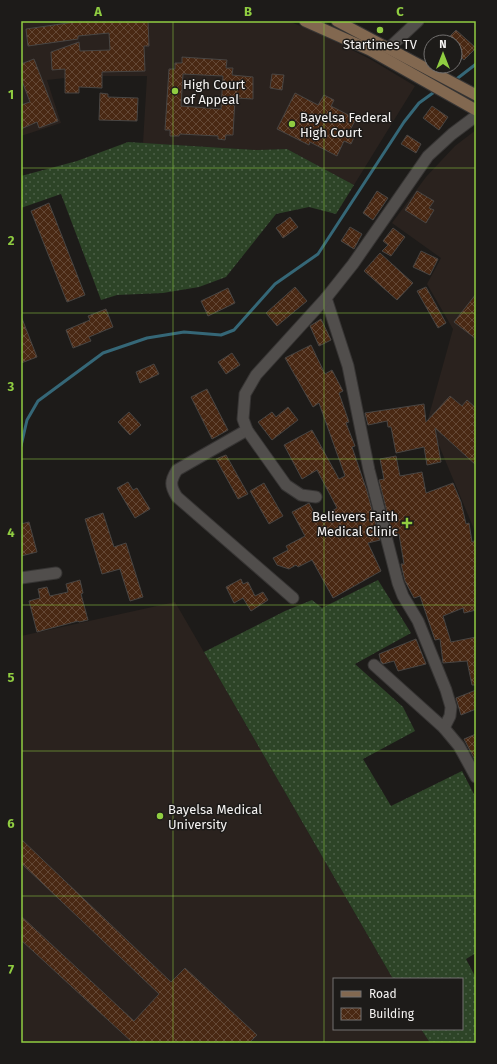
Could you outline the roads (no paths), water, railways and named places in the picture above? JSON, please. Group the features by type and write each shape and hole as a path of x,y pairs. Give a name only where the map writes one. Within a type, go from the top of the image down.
{"main road":[{"path":"305,21 345,38 476,110"},
{"path":"336,21 475,94"}],"street":[{"path":"389,48 418,21"},
{"path":"316,497 301,495 286,485 247,430 243,419 244,399 256,375 326,298 353,264 428,156 452,134 476,116"},
{"path":"326,298 348,366 369,470 398,582 403,596 418,621 446,690 451,707 450,716 444,728"},
{"path":"247,430 177,470 171,479 171,489 177,497 293,598"},
{"path":"21,578 56,573"},
{"path":"374,665 444,728 459,746 476,777"}],"waterway":[{"path":"454,81 476,64"},
{"path":"21,446 27,420 38,401 103,353 147,338 184,332 221,335 234,330 275,284 318,254 404,122 419,103 437,90"}],"place":[{"name":"Startimes TV","path":"380,30"},
{"name":"High Court of Appeal","path":"175,91"},
{"name":"Bayelsa Federal High Court","path":"292,124"},
{"name":"Believers Faith Medical Clinic","path":"407,523"},
{"name":"Bayelsa Medical University","path":"160,816"}]}
